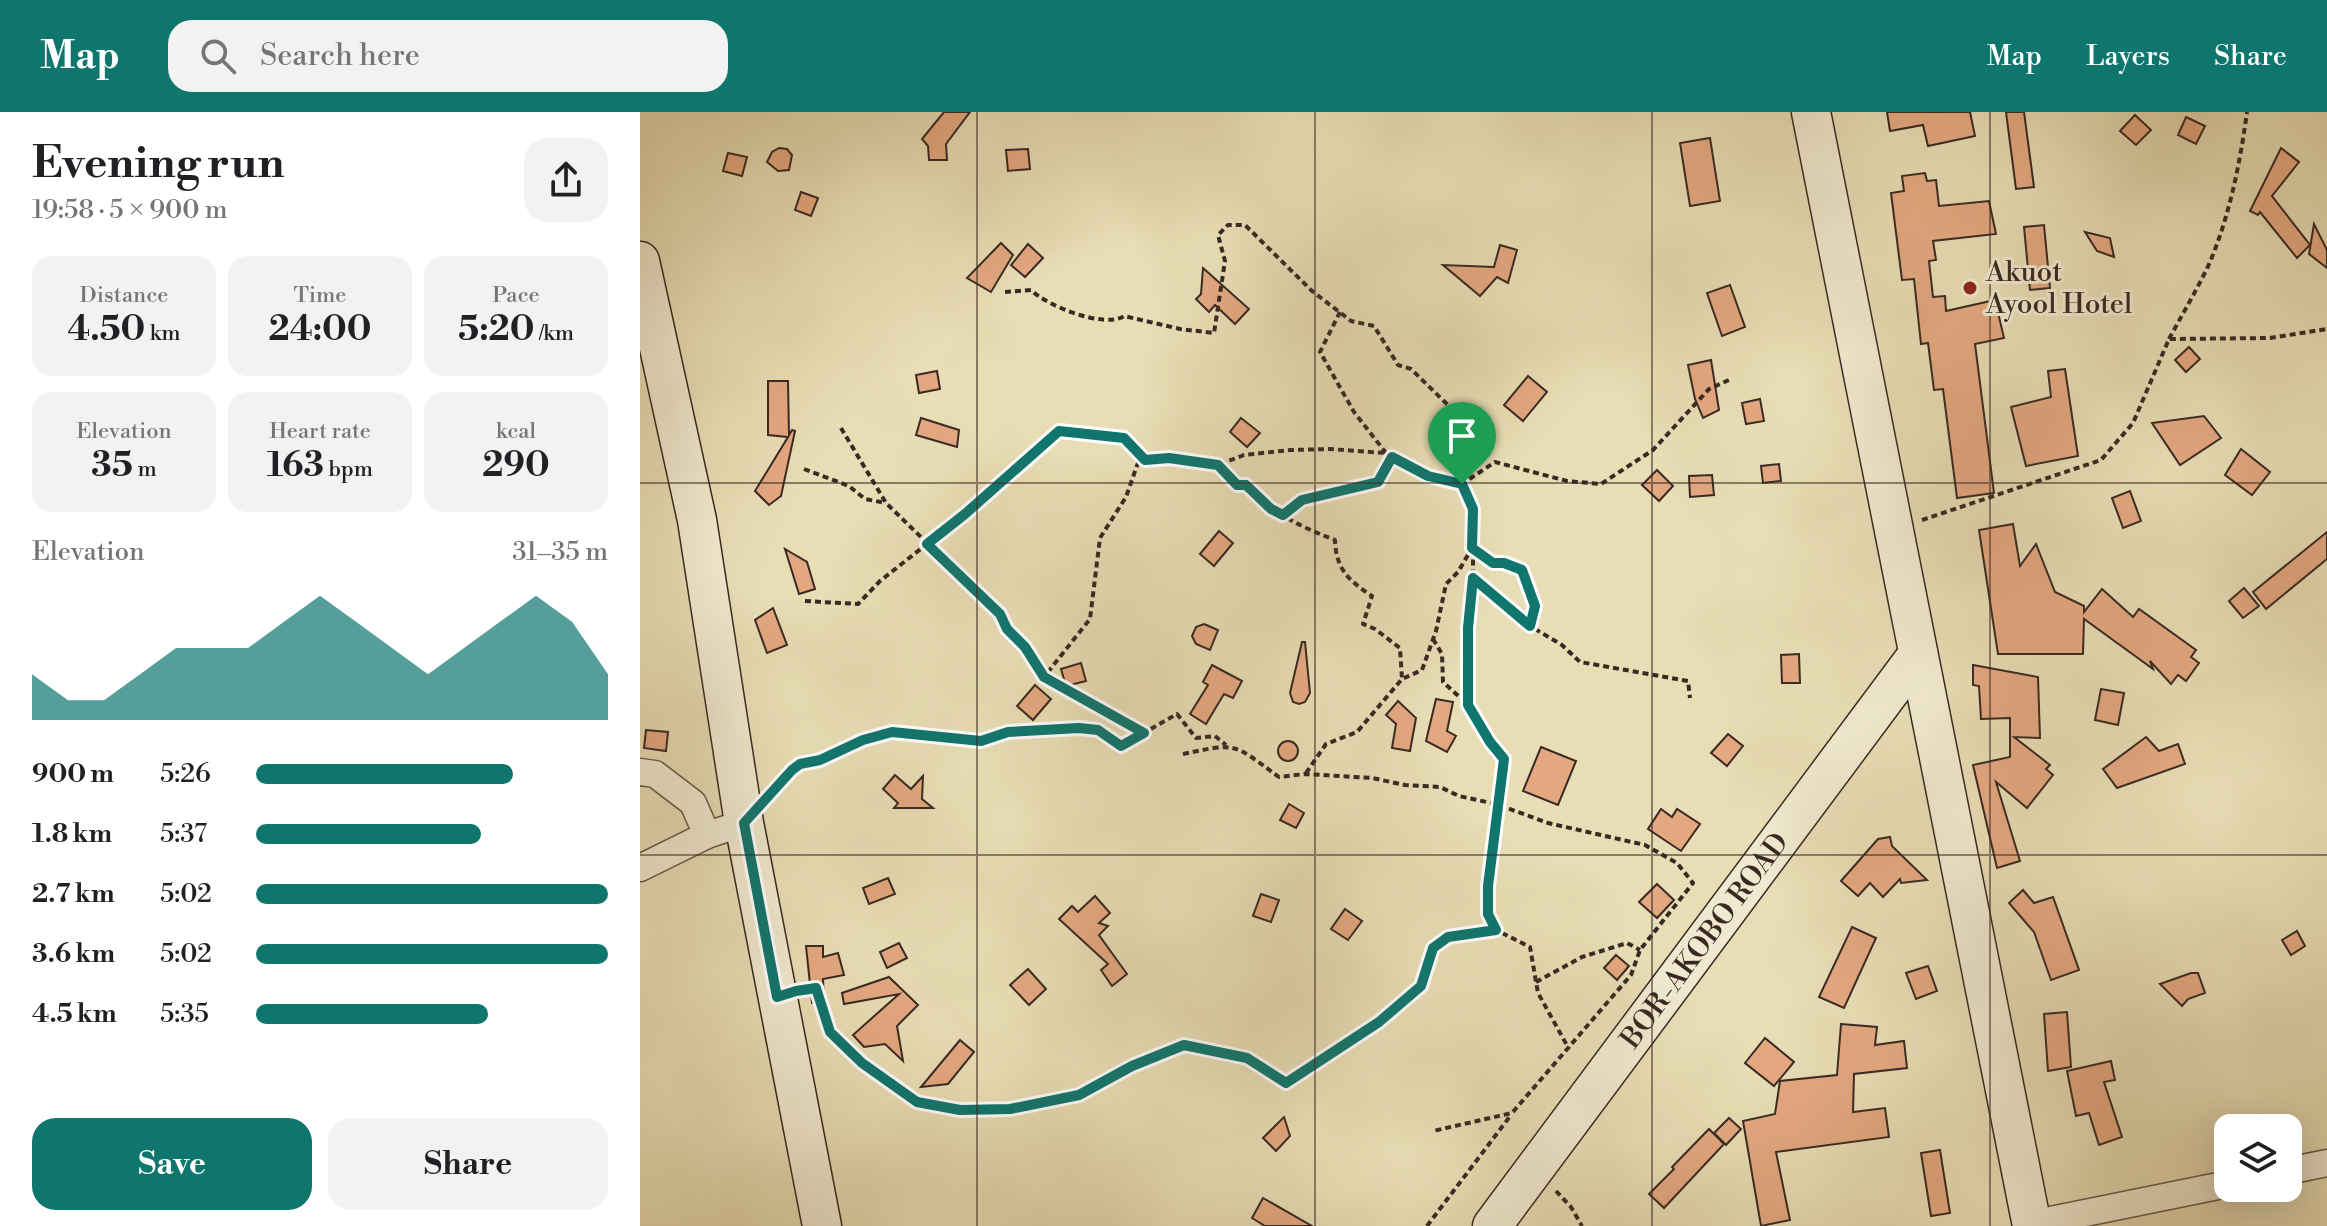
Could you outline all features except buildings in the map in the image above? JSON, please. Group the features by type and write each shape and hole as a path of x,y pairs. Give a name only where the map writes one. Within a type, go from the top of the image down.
{"street":[{"path":"1811,112 2032,1225 2214,1187"},
{"path":"640,261 697,520 744,823 822,1226"},
{"name":"BOR-AKOBO ROAD","path":"1492,1226 1918,654"},
{"path":"640,772 655,774 693,803 707,835"},
{"path":"640,868 707,835 744,823"},
{"path":"2302,1168 2327,1163"}],"path":[{"path":"1894,529 2101,460 2133,423 2169,339 2209,263 2227,214 2247,112"},
{"path":"1005,292 1031,290 1040,299 1085,318 1119,320 1124,316 1214,333 1225,261 1218,235 1228,225 1245,225 1312,291 1351,321 1374,326 1398,365 1411,369 1451,408 1451,432 1446,456 1473,509 1468,705"},
{"path":"1340,312 1320,352 1354,412 1386,453 1428,476 1462,484 1495,462 1567,481 1601,484 1653,450 1709,389 1731,379"},
{"path":"2169,339 2270,338 2327,329"},
{"path":"841,428 886,503 1000,614 1007,629 1025,647 1044,677 1144,733"},
{"path":"805,601 858,604 880,581 965,514 1059,431 1124,438 1145,460 1169,458 1218,465 1244,455 1290,450 1386,453"},
{"path":"1044,677 1090,619 1100,538 1126,497 1141,456"},
{"path":"1283,515 1302,500 1378,482 1392,457"},
{"path":"1218,465 1237,485 1246,485 1271,509 1335,540 1335,560 1352,582 1372,596 1363,624 1400,648 1402,679"},
{"path":"804,469 849,486 865,499 886,503"},
{"path":"1472,548 1493,563 1504,563 1522,570 1535,606 1530,626"},
{"path":"1305,774 1326,744 1357,732 1402,679 1422,670 1446,584 1458,572 1472,548"},
{"path":"1473,578 1530,626 1562,645 1580,662 1688,681 1690,698"},
{"path":"1433,639 1442,654 1443,682 1468,705 1504,759 1488,886 1488,914 1496,930"},
{"path":"744,823 800,764 820,760 882,734 892,732 981,741 1008,732 1079,728 1098,730 1121,746 1177,714 1196,738 1215,736 1279,777 1305,774 1372,778 1405,785 1440,787 1459,796 1496,804 1548,823 1645,845 1677,863 1693,883 1640,950 1631,975 1512,1113 1427,1226"},
{"path":"1183,754 1226,745"},
{"path":"777,997 816,988 830,1032 862,1063 917,1102 960,1110 1010,1109 1079,1095 1132,1066 1184,1045 1247,1058 1286,1083 1379,1022 1421,986 1433,948 1448,937 1496,930 1530,947 1538,993 1569,1049"},
{"path":"1536,982 1582,957 1627,943 1640,950"},
{"path":"1433,1131 1512,1113"},
{"path":"1535,1169 1571,1207 1582,1226"}],"place":[{"name":"Akuot Ayool Hotel","path":"1970,288"}],"route":[{"path":"1059,431 1124,438 1145,460 1169,458 1218,465 1237,485 1246,485 1271,509 1283,515 1302,500 1378,482 1392,457 1428,476 1462,484 1473,509 1472,548 1493,563 1504,563 1522,570 1535,606 1530,626 1473,578 1468,628 1468,705 1504,759 1488,886 1488,914 1496,930 1448,937 1433,948 1421,986 1379,1022 1286,1083 1247,1058 1184,1045 1132,1066 1079,1095 1010,1109 960,1110 917,1102 862,1063 830,1032 816,988 777,997 744,823 800,764 820,760 863,740 892,732 981,741 1008,732 1079,728 1098,730 1121,746 1144,733 1044,677 1025,647 1007,629 1000,614 927,544 1059,431"}]}
